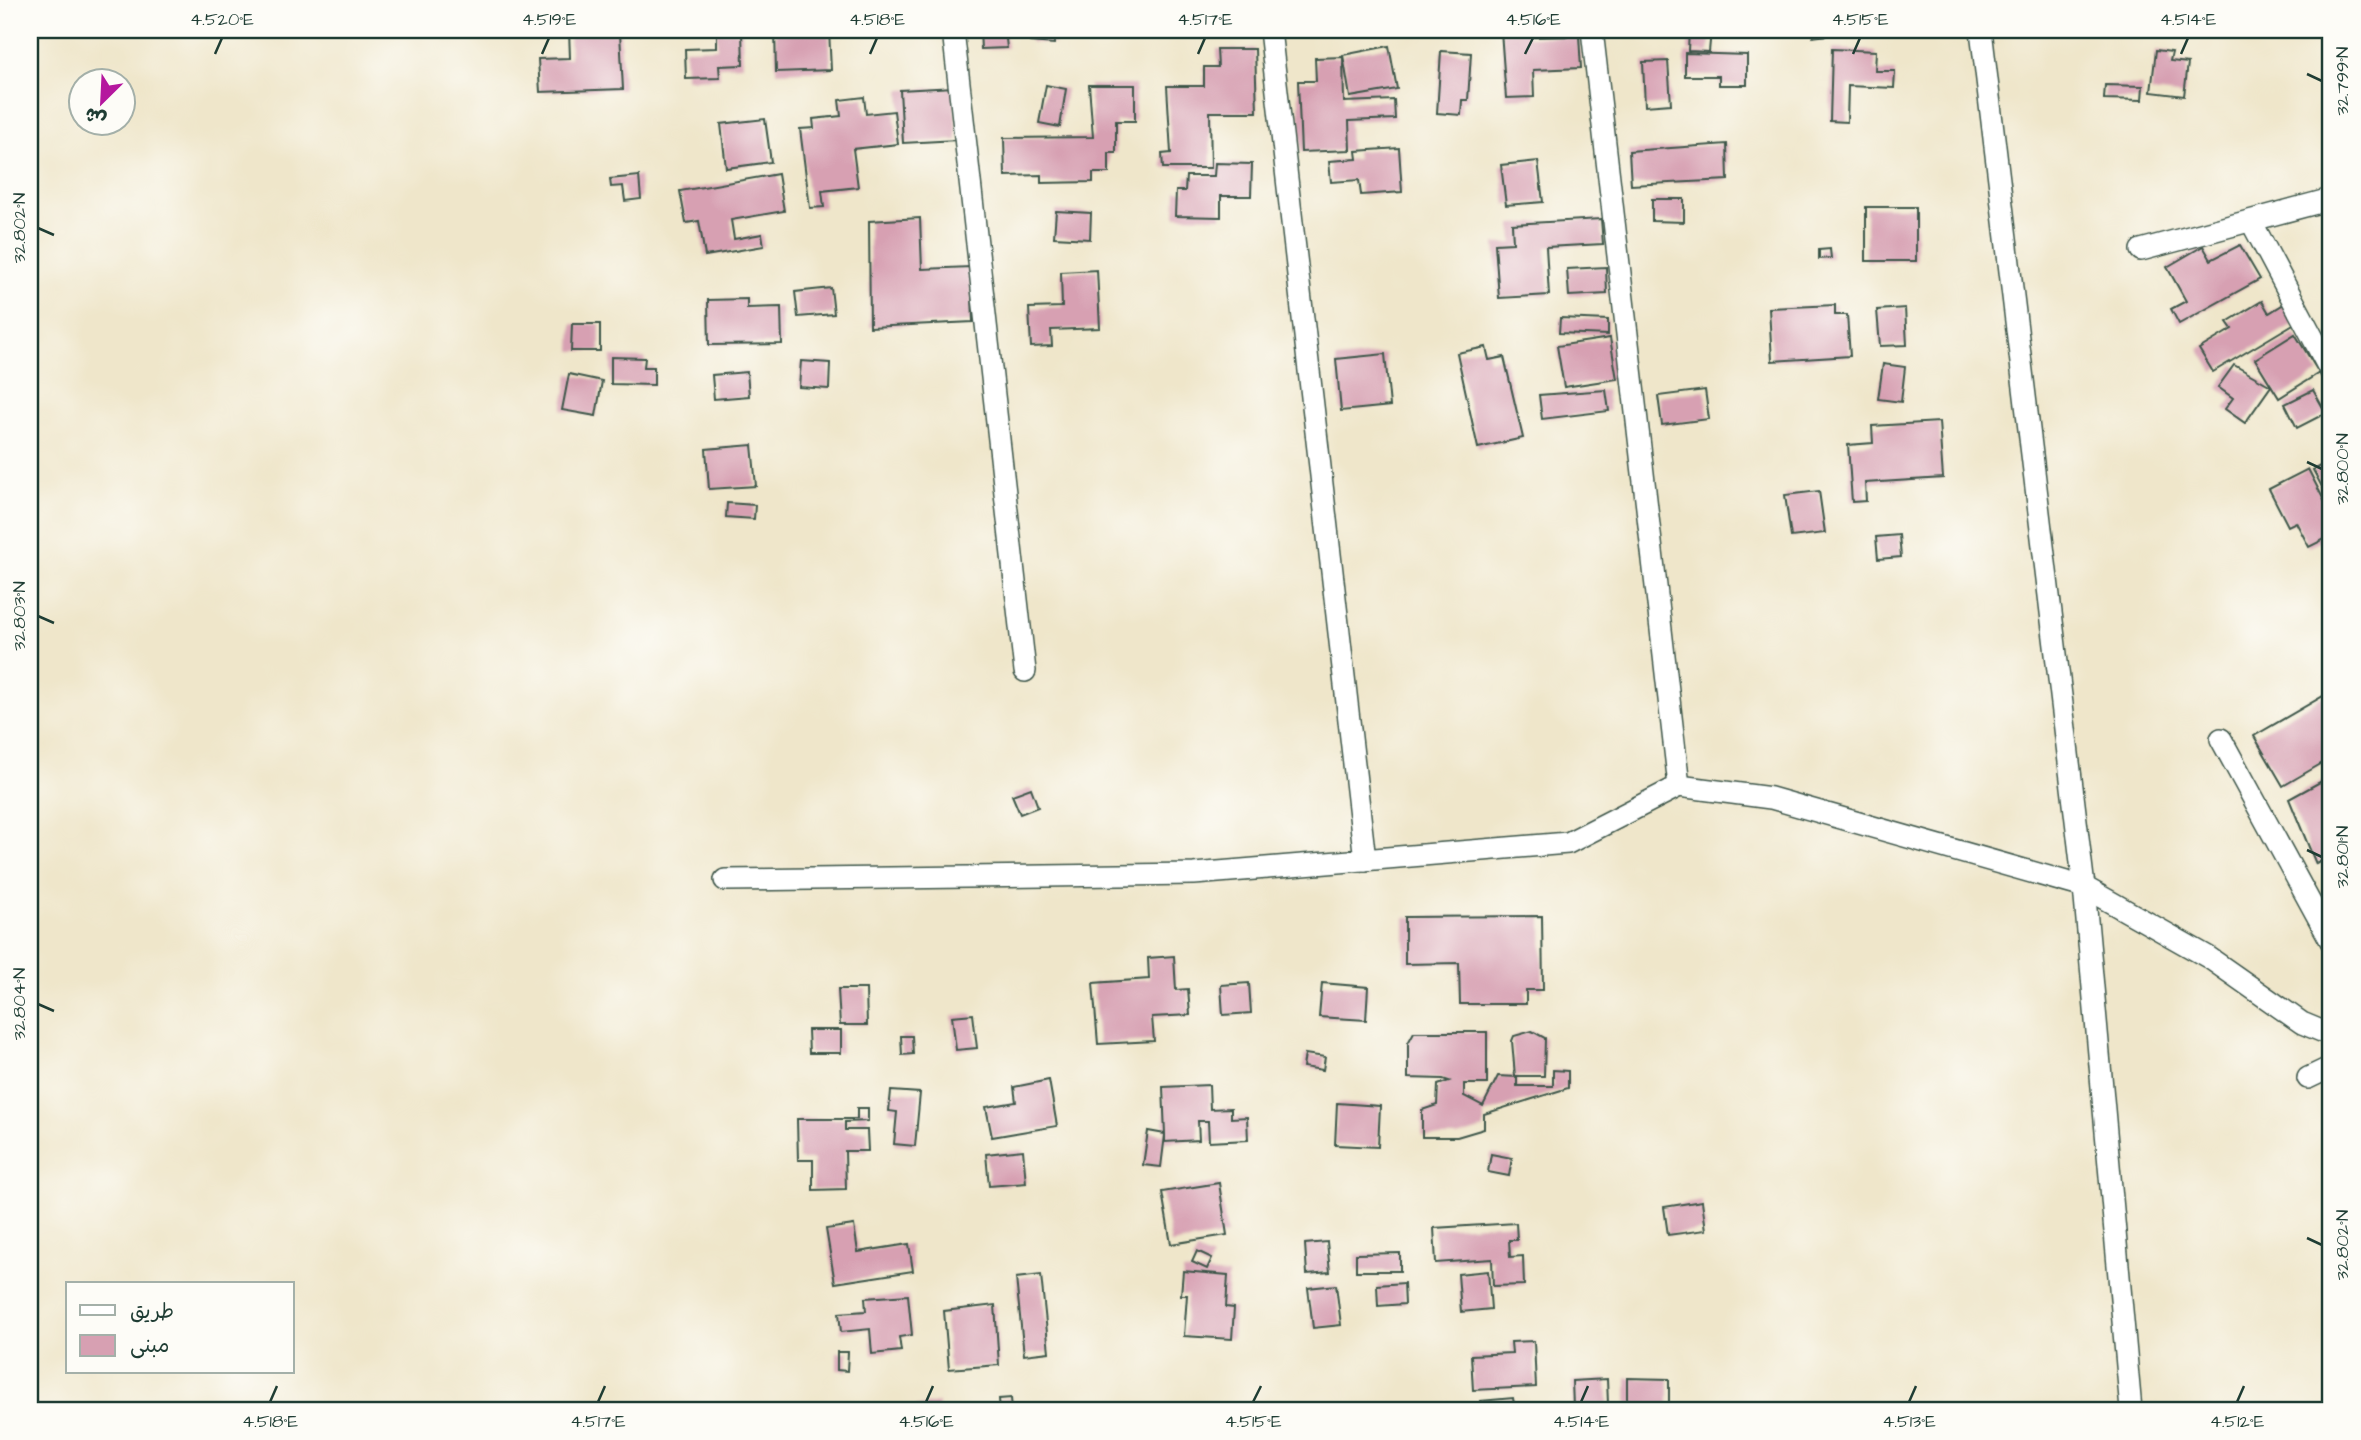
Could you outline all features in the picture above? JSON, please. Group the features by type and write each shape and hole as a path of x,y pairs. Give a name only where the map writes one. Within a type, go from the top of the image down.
{"street":[{"path":"953,30 1025,671"},
{"path":"1270,30 1365,860"},
{"path":"1592,30 1679,786"},
{"path":"1981,30 2084,887 2131,1410"},
{"path":"2141,250 2331,199"},
{"path":"2251,221 2331,372"},
{"path":"2221,739 2331,941"},
{"path":"725,880 1194,874 1568,843 1679,786 1771,797 2084,887 2208,957 2302,1023 2331,1035"},
{"path":"2308,1078 2331,1067"}],"building":[{"path":"569,30 620,33 623,89 540,92 538,59 570,58"},
{"path":"775,30 829,30 831,70 776,72"},
{"path":"980,30 1005,30 1007,48 981,49"},
{"path":"1031,30 1055,30 1054,44 1030,42"},
{"path":"1528,30 1528,37 1579,36 1581,68 1533,70 1534,97 1506,98 1501,31"},
{"path":"1689,30 1711,30 1709,52 1688,51"},
{"path":"1812,30 1860,30 1860,31 1813,37"},
{"path":"717,32 742,32 743,65 719,66 720,78 686,79 685,49 717,48"},
{"path":"1389,46 1397,89 1350,97 1343,55"},
{"path":"1217,49 1255,49 1257,112 1210,112 1211,168 1163,168 1162,154 1171,153 1167,86 1204,86 1204,67 1218,67"},
{"path":"1832,49 1876,51 1875,71 1895,71 1894,88 1848,86 1847,122 1830,121"},
{"path":"2156,50 2172,52 2170,61 2188,63 2184,96 2151,92"},
{"path":"1441,51 1471,53 1468,100 1462,100 1461,115 1437,113"},
{"path":"1685,53 1747,55 1747,85 1719,85 1719,76 1685,76"},
{"path":"1343,57 1344,102 1394,100 1395,119 1349,121 1350,150 1301,152 1298,81 1316,81 1315,58"},
{"path":"1668,61 1671,104 1645,106 1643,62"},
{"path":"1046,85 1066,89 1060,127 1039,123"},
{"path":"1089,85 1135,85 1135,121 1116,121 1116,153 1109,153 1109,173 1093,173 1093,182 1041,183 1041,175 1005,176 1004,138 1093,137"},
{"path":"2105,85 2143,86 2142,100 2104,99"},
{"path":"954,87 957,140 903,143 900,90"},
{"path":"864,97 866,114 894,111 898,144 853,149 858,187 822,191 824,207 810,208 800,129 814,128 813,119 841,116 839,100"},
{"path":"765,119 771,162 726,168 721,124"},
{"path":"1727,144 1728,180 1631,185 1629,151"},
{"path":"1399,148 1402,192 1361,195 1359,180 1331,182 1329,161 1357,159 1356,151"},
{"path":"1538,161 1543,202 1506,205 1501,165"},
{"path":"1215,163 1252,164 1251,196 1221,196 1221,217 1175,216 1176,191 1185,191 1186,176 1214,176"},
{"path":"778,174 784,211 731,220 734,239 762,234 764,246 705,256 699,221 686,223 680,191"},
{"path":"639,176 641,199 625,201 623,186 611,187 610,179"},
{"path":"1652,199 1684,199 1684,222 1652,221"},
{"path":"1866,207 1916,207 1916,261 1866,261"},
{"path":"1056,211 1091,213 1090,239 1054,237"},
{"path":"920,218 922,269 971,267 973,322 870,327 869,221"},
{"path":"1601,219 1603,244 1546,247 1549,295 1499,298 1495,244 1513,243 1512,224"},
{"path":"2240,245 2260,279 2179,324 2171,309 2186,301 2167,267 2203,246 2211,260"},
{"path":"1830,249 1831,258 1819,259 1819,250"},
{"path":"1606,267 1607,294 1569,296 1567,269"},
{"path":"1097,270 1100,328 1051,330 1052,346 1031,347 1029,308 1062,307 1061,272"},
{"path":"831,288 834,314 798,317 795,292"},
{"path":"2331,288 2331,307 2325,290"},
{"path":"747,299 747,308 781,307 782,344 709,345 708,300"},
{"path":"2262,301 2269,313 2284,304 2295,323 2213,372 2199,349 2232,329 2227,322"},
{"path":"1835,305 1835,315 1847,315 1850,356 1772,361 1769,308"},
{"path":"1905,308 1907,345 1880,346 1877,310"},
{"path":"1560,318 1608,320 1608,335 1559,333"},
{"path":"572,324 600,324 600,351 571,351"},
{"path":"2295,334 2319,373 2279,398 2255,359"},
{"path":"1610,338 1617,379 1564,387 1557,346"},
{"path":"1486,347 1489,360 1504,357 1523,438 1478,448 1457,353"},
{"path":"1385,354 1390,406 1341,411 1336,359"},
{"path":"611,357 645,358 644,367 654,367 654,385 611,384"},
{"path":"801,361 830,363 829,389 799,387"},
{"path":"1883,364 1905,367 1901,402 1878,399"},
{"path":"2234,365 2271,386 2245,423 2225,409 2233,398 2218,387"},
{"path":"747,372 749,396 714,399 712,375"},
{"path":"569,374 602,381 596,416 562,410"},
{"path":"1606,390 1609,411 1542,419 1539,395"},
{"path":"1705,390 1709,419 1662,425 1658,396"},
{"path":"2313,390 2326,413 2297,428 2285,404"},
{"path":"1939,422 1943,478 1865,483 1866,501 1852,502 1848,445 1873,443 1872,426"},
{"path":"752,445 756,486 709,489 706,449"},
{"path":"2331,460 2331,499 2329,500 2313,470"},
{"path":"2308,469 2328,508 2331,507 2331,536 2309,547 2296,522 2288,526 2269,489"},
{"path":"1819,491 1825,533 1791,537 1785,495"},
{"path":"727,503 755,505 754,519 726,517"},
{"path":"1899,535 1901,557 1878,559 1876,537"},
{"path":"2325,695 2331,706 2331,758 2283,786 2254,736"},
{"path":"2331,776 2331,856 2316,864 2289,799"},
{"path":"1031,788 1038,807 1020,814 1012,795"},
{"path":"2331,886 2331,902 2324,890"},
{"path":"1542,916 1543,990 1526,990 1526,1004 1460,1004 1459,963 1405,964 1405,917"},
{"path":"1174,956 1176,990 1188,989 1190,1015 1152,1017 1154,1041 1098,1044 1093,983 1149,979 1148,958"},
{"path":"1249,983 1251,1013 1223,1015 1221,985"},
{"path":"1322,983 1368,987 1366,1020 1319,1017"},
{"path":"838,989 866,989 867,1025 840,1025"},
{"path":"973,1014 977,1048 956,1050 952,1016"},
{"path":"808,1030 841,1030 841,1053 809,1053"},
{"path":"1532,1031 1545,1038 1544,1076 1515,1076 1512,1041 1514,1036"},
{"path":"1414,1032 1487,1032 1487,1084 1464,1084 1464,1096 1483,1106 1498,1076 1517,1077 1517,1086 1553,1086 1553,1070 1568,1071 1568,1088 1484,1114 1484,1129 1457,1137 1422,1137 1422,1110 1437,1105 1438,1085 1449,1081 1408,1078 1408,1043"},
{"path":"901,1036 912,1036 913,1054 902,1055"},
{"path":"1305,1054 1325,1057 1323,1070 1303,1067"},
{"path":"1049,1080 1057,1126 992,1137 986,1107 1016,1102 1014,1087"},
{"path":"1209,1085 1210,1109 1231,1108 1231,1118 1247,1117 1248,1140 1209,1142 1208,1121 1198,1121 1199,1140 1165,1142 1165,1135 1161,1167 1143,1165 1148,1131 1165,1134 1163,1087"},
{"path":"891,1091 920,1093 915,1146 894,1144 897,1112 889,1111"},
{"path":"1337,1103 1380,1106 1378,1147 1335,1145"},
{"path":"857,1108 868,1108 868,1121 845,1122 845,1130 867,1130 868,1151 845,1151 846,1189 813,1190 813,1160 798,1160 797,1119 857,1119"},
{"path":"1023,1150 1026,1183 989,1186 986,1154"},
{"path":"1491,1154 1512,1158 1509,1176 1488,1172"},
{"path":"1219,1183 1227,1235 1171,1244 1162,1192"},
{"path":"1702,1201 1706,1230 1668,1235 1664,1207"},
{"path":"1516,1223 1517,1240 1509,1240 1510,1257 1523,1256 1524,1285 1493,1286 1492,1259 1436,1263 1434,1228"},
{"path":"854,1225 858,1252 909,1244 913,1271 835,1283 826,1229"},
{"path":"1327,1242 1330,1272 1307,1274 1305,1244"},
{"path":"1197,1251 1212,1258 1207,1269 1192,1262"},
{"path":"1400,1253 1400,1271 1356,1271 1356,1254"},
{"path":"1183,1271 1228,1275 1226,1307 1234,1308 1232,1339 1184,1336 1187,1295 1181,1295"},
{"path":"1488,1271 1491,1309 1461,1312 1458,1274"},
{"path":"1041,1275 1049,1352 1024,1355 1016,1278"},
{"path":"1404,1283 1405,1304 1378,1306 1377,1285"},
{"path":"1336,1285 1341,1325 1313,1328 1308,1288"},
{"path":"908,1295 912,1335 899,1337 901,1351 872,1354 870,1329 841,1332 839,1313 866,1311 865,1298"},
{"path":"995,1305 999,1365 949,1369 944,1311"},
{"path":"1534,1341 1536,1387 1473,1390 1471,1355 1512,1353 1511,1342"},
{"path":"837,1352 848,1352 847,1371 837,1370"},
{"path":"1627,1378 1669,1379 1669,1406 1627,1406"},
{"path":"1607,1379 1608,1404 1573,1406 1572,1381"},
{"path":"1011,1398 1012,1410 1000,1410 999,1399"},
{"path":"1513,1398 1515,1410 1482,1410 1481,1401"},
{"path":"938,1403 939,1410 903,1410 903,1409"}]}
